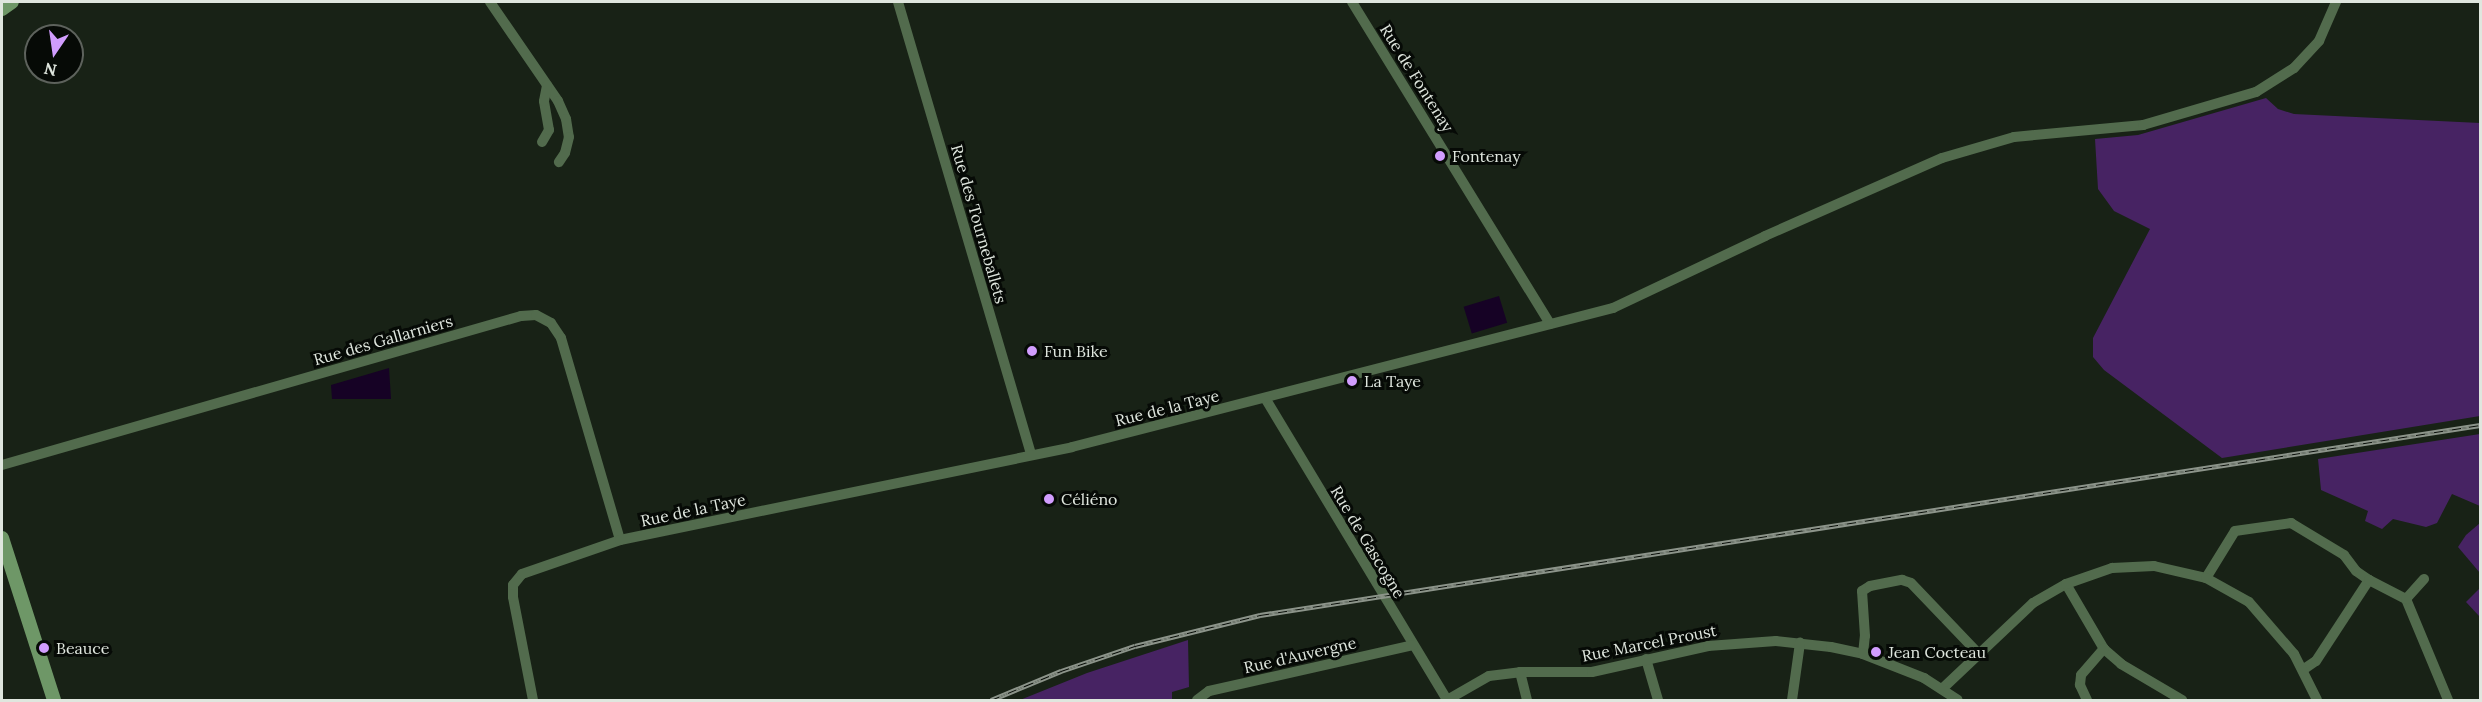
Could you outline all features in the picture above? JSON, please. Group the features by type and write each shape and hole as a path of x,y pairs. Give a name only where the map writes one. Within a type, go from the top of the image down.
{"street":[{"path":"2,9 12,2"},
{"path":"490,2 548,85 566,119 569,137 565,153 559,162"},
{"name":"Rue des Tourneballets","path":"898,2 1031,455"},
{"name":"Rue de Fontenay","path":"1352,2 1550,324"},
{"name":"Rue de la Taye","path":"532,700 513,585 522,574 620,540 1031,455 1265,398 1613,308 1942,158 2014,137 2143,125 2256,93 2294,68 2319,41 2336,2"},
{"path":"542,142 549,130 544,101 548,85"},
{"name":"Rue des Gallarniers","path":"2,465 521,316 536,315 551,322 561,338 620,540"},
{"name":"Rue de Gascogne","path":"1265,398 1447,700"},
{"path":"2206,578 2235,531 2291,523 2344,555 2356,571 2369,580 2406,598 2448,700"},
{"path":"2,538 54,700"},
{"path":"1942,689 2033,603 2066,584 2112,568 2154,566 2206,578 2249,602 2275,630 2304,669 2317,700"},
{"path":"2406,598 2424,579"},
{"path":"1863,654 1865,636 1863,591 1870,586 1902,580 1911,583 1978,653"},
{"path":"2304,669 2316,661 2369,580"},
{"path":"2066,584 2104,649 2121,663 2182,700"},
{"name":"Rue Marcel Proust","path":"1447,700 1489,676 1520,672 1592,672 1708,646 1739,642 1800,643 1863,654 1924,678 1958,700"},
{"path":"1792,700 1800,643"},
{"name":"Rue d'Auvergne","path":"1197,700 1209,691 1413,645"},
{"path":"2087,700 2080,685 2081,675 2104,649"},
{"path":"1646,659 1658,700"},
{"path":"1520,672 1527,700"}],"shaded area":[{"path":"2266,98 2278,109 2294,114 2480,123 2480,416 2222,458 2104,370 2093,357 2093,338 2150,229 2114,211 2098,189 2095,139 2138,135"},
{"path":"1499,296 1507,323 1472,334 1464,307"},
{"path":"389,368 391,399 332,399 331,385"},
{"path":"2480,434 2480,506 2452,494 2437,523 2426,527 2393,519 2382,529 2365,521 2368,511 2321,490 2318,459"},
{"path":"2480,523 2480,573 2458,547 2466,535"},
{"path":"2480,588 2480,617 2466,602"},
{"path":"1188,640 1189,687 1172,692 1172,700 1020,700 1087,673"}],"railway":[{"path":"991,700 1061,671 1135,646 1260,615 2480,425"}],"place":[{"name":"Fontenay","path":"1440,156"},
{"name":"Fun Bike","path":"1032,351"},
{"name":"La Taye","path":"1352,381"},
{"name":"Céliéno","path":"1049,499"},
{"name":"Beauce","path":"44,648"},
{"name":"Jean Cocteau","path":"1876,652"}]}
